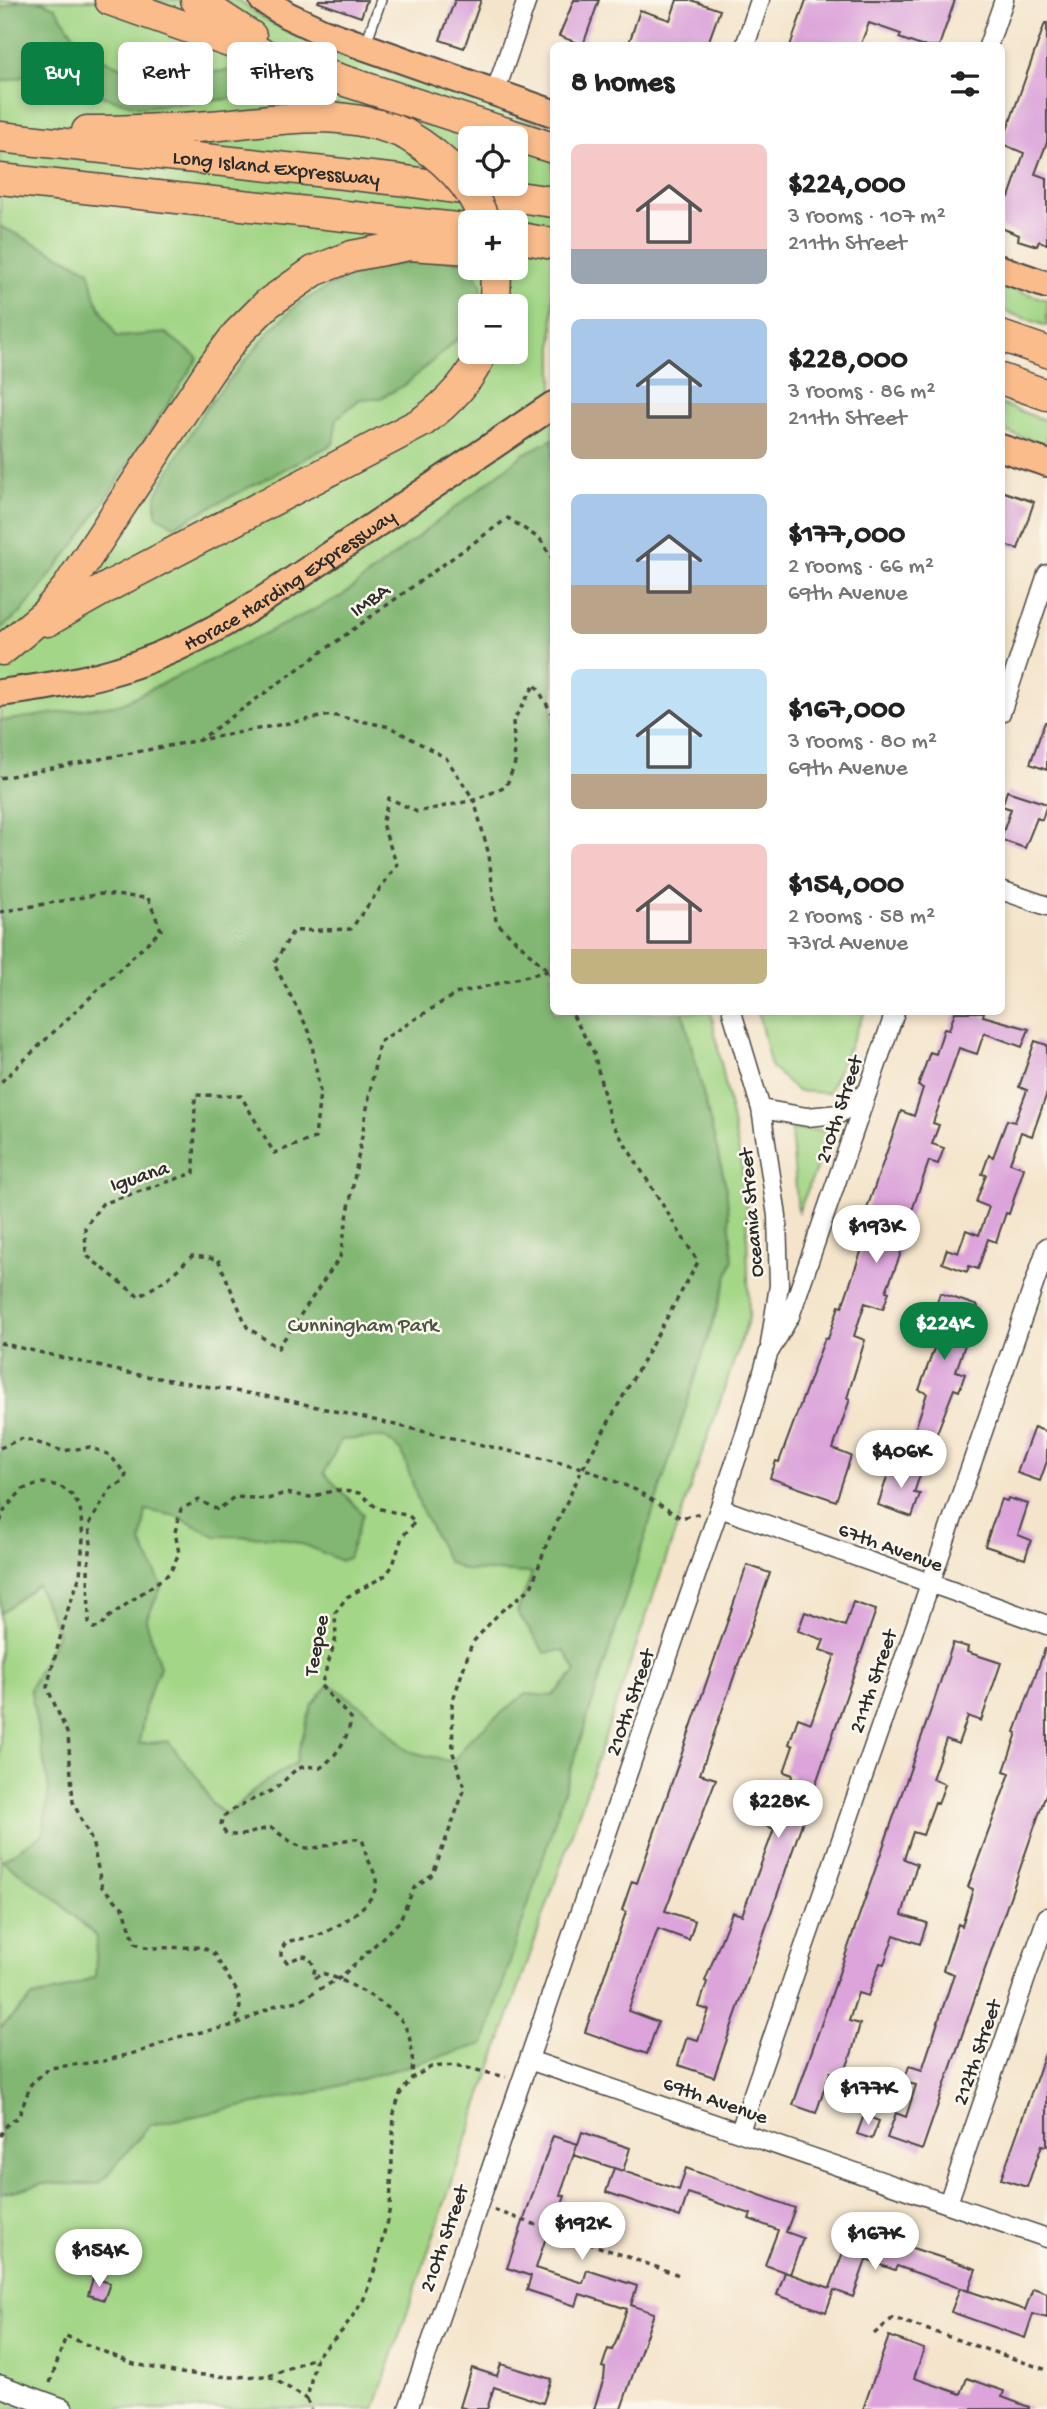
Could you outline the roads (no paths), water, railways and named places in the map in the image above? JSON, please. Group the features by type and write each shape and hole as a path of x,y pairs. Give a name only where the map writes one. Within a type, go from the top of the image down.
{"highway":[{"path":"110,0 283,61 550,147"},
{"path":"196,0 245,33 269,44 437,109"},
{"path":"0,131 172,129 336,116 369,121 405,134 434,153 460,177 479,210"},
{"name":"Long Island Expressway","path":"0,137 435,184 550,202"},
{"name":"Long Island Expressway","path":"0,179 458,229"},
{"path":"528,239 550,243"},
{"path":"1,650 45,614 67,588 210,370 237,334 267,304 306,276 352,256 409,244 458,248"},
{"path":"528,256 550,259"},
{"path":"1005,337 1047,352"},
{"path":"1,650 115,583 422,422 459,388 476,364"},
{"path":"1005,380 1047,395"}],"main road":[{"path":"263,0 290,8 364,47 550,112"},
{"path":"1005,270 1047,285"},
{"name":"Horace Harding Expressway","path":"0,693 63,684 114,671 152,658 215,630 550,407"},
{"path":"1005,449 1047,463"}],"street":[{"path":"495,93 527,0"},
{"path":"746,42 761,0"},
{"path":"989,42 1004,0"},
{"path":"1005,701 1047,575"},
{"path":"1005,891 1047,906"},
{"name":"Oceania Street","path":"733,1015 761,1109 769,1147 777,1216 779,1285 768,1354"},
{"name":"210th Street","path":"408,2409 720,1508 768,1354 790,1316 894,1015"},
{"path":"761,1109 807,1117 839,1114 851,1107 867,1091"},
{"name":"211th Street","path":"740,2131 1047,1247"},
{"name":"67th Avenue","path":"720,1508 1047,1625"},
{"name":"212th Street","path":"948,2203 1047,1917"},
{"name":"69th Avenue","path":"529,2060 1047,2238"},
{"path":"0,2386 52,2406"}],"lane":[{"path":"364,47 381,0"}],"park label":[{"name":"Cunningham Park","path":"363,1324"}]}
